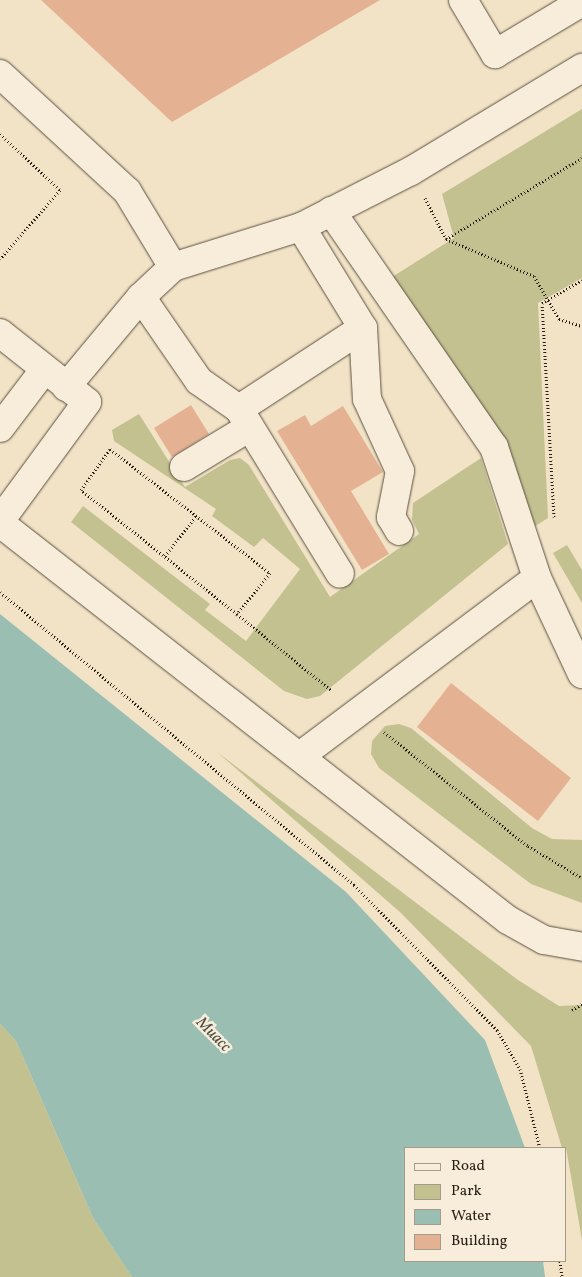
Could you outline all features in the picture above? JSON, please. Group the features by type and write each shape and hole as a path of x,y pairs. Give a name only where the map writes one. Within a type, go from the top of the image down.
{"street":[{"path":"463,0 495,54 582,2"},
{"path":"481,0 509,46"},
{"path":"66,387 141,297 173,267 301,227 411,171 582,68"},
{"path":"0,74 127,190 173,267"},
{"path":"331,211 494,447 537,578 582,674"},
{"path":"301,227 363,328 367,399 400,472 391,517 399,531"},
{"path":"141,297 199,381 244,418 340,574"},
{"path":"184,467 244,418 363,328"},
{"path":"0,334 87,402 0,522 508,920 544,940 582,947"},
{"path":"0,428 44,370"},
{"path":"300,756 537,578"}],"path":[{"path":"0,134 60,190 0,258"},
{"path":"446,240 582,158"},
{"path":"411,171 446,240 534,276 560,319 582,326"},
{"path":"554,517 542,303 582,280"},
{"path":"110,449 196,516 270,573 237,614 81,490 110,449"},
{"path":"165,556 196,516"},
{"path":"0,592 354,885 490,1024 520,1069 540,1147"},
{"path":"528,846 582,878"},
{"path":"572,1010 582,1004"},
{"path":"560,1262 562,1277"}],"green space":[{"path":"582,109 582,278 538,303 548,518 532,528 392,277 454,238 442,194"},
{"path":"139,414 185,487 230,460 240,458 249,465 330,597 419,534 412,520 413,503 481,458 508,544 320,696 307,699 284,691 71,522 83,506 210,604 205,610 246,641 300,569 263,538 254,547 212,516 216,509 114,441 112,430"},
{"path":"567,545 582,570 582,603 553,553"},
{"path":"399,724 411,728 532,828 552,839 582,840 582,903 531,884 379,768 371,754 372,741 385,726"},
{"path":"217,752 518,980 559,1006 582,1005 582,1240 567,1147 562,1147 531,1046 401,913"},
{"path":"0,1024 16,1041 93,1218 132,1277 0,1277"}],"water":[{"name":"Миасс","path":"0,614 346,892 485,1040 525,1147 404,1147 404,1262 543,1262 545,1277 132,1277 93,1218 16,1041 0,1024"}],"building":[{"path":"41,0 380,0 172,122"},
{"path":"191,405 209,434 172,457 154,428"},
{"path":"343,406 383,472 351,491 389,554 362,570 277,431 305,415 311,426"},
{"path":"451,683 571,778 538,821 417,727"}]}
